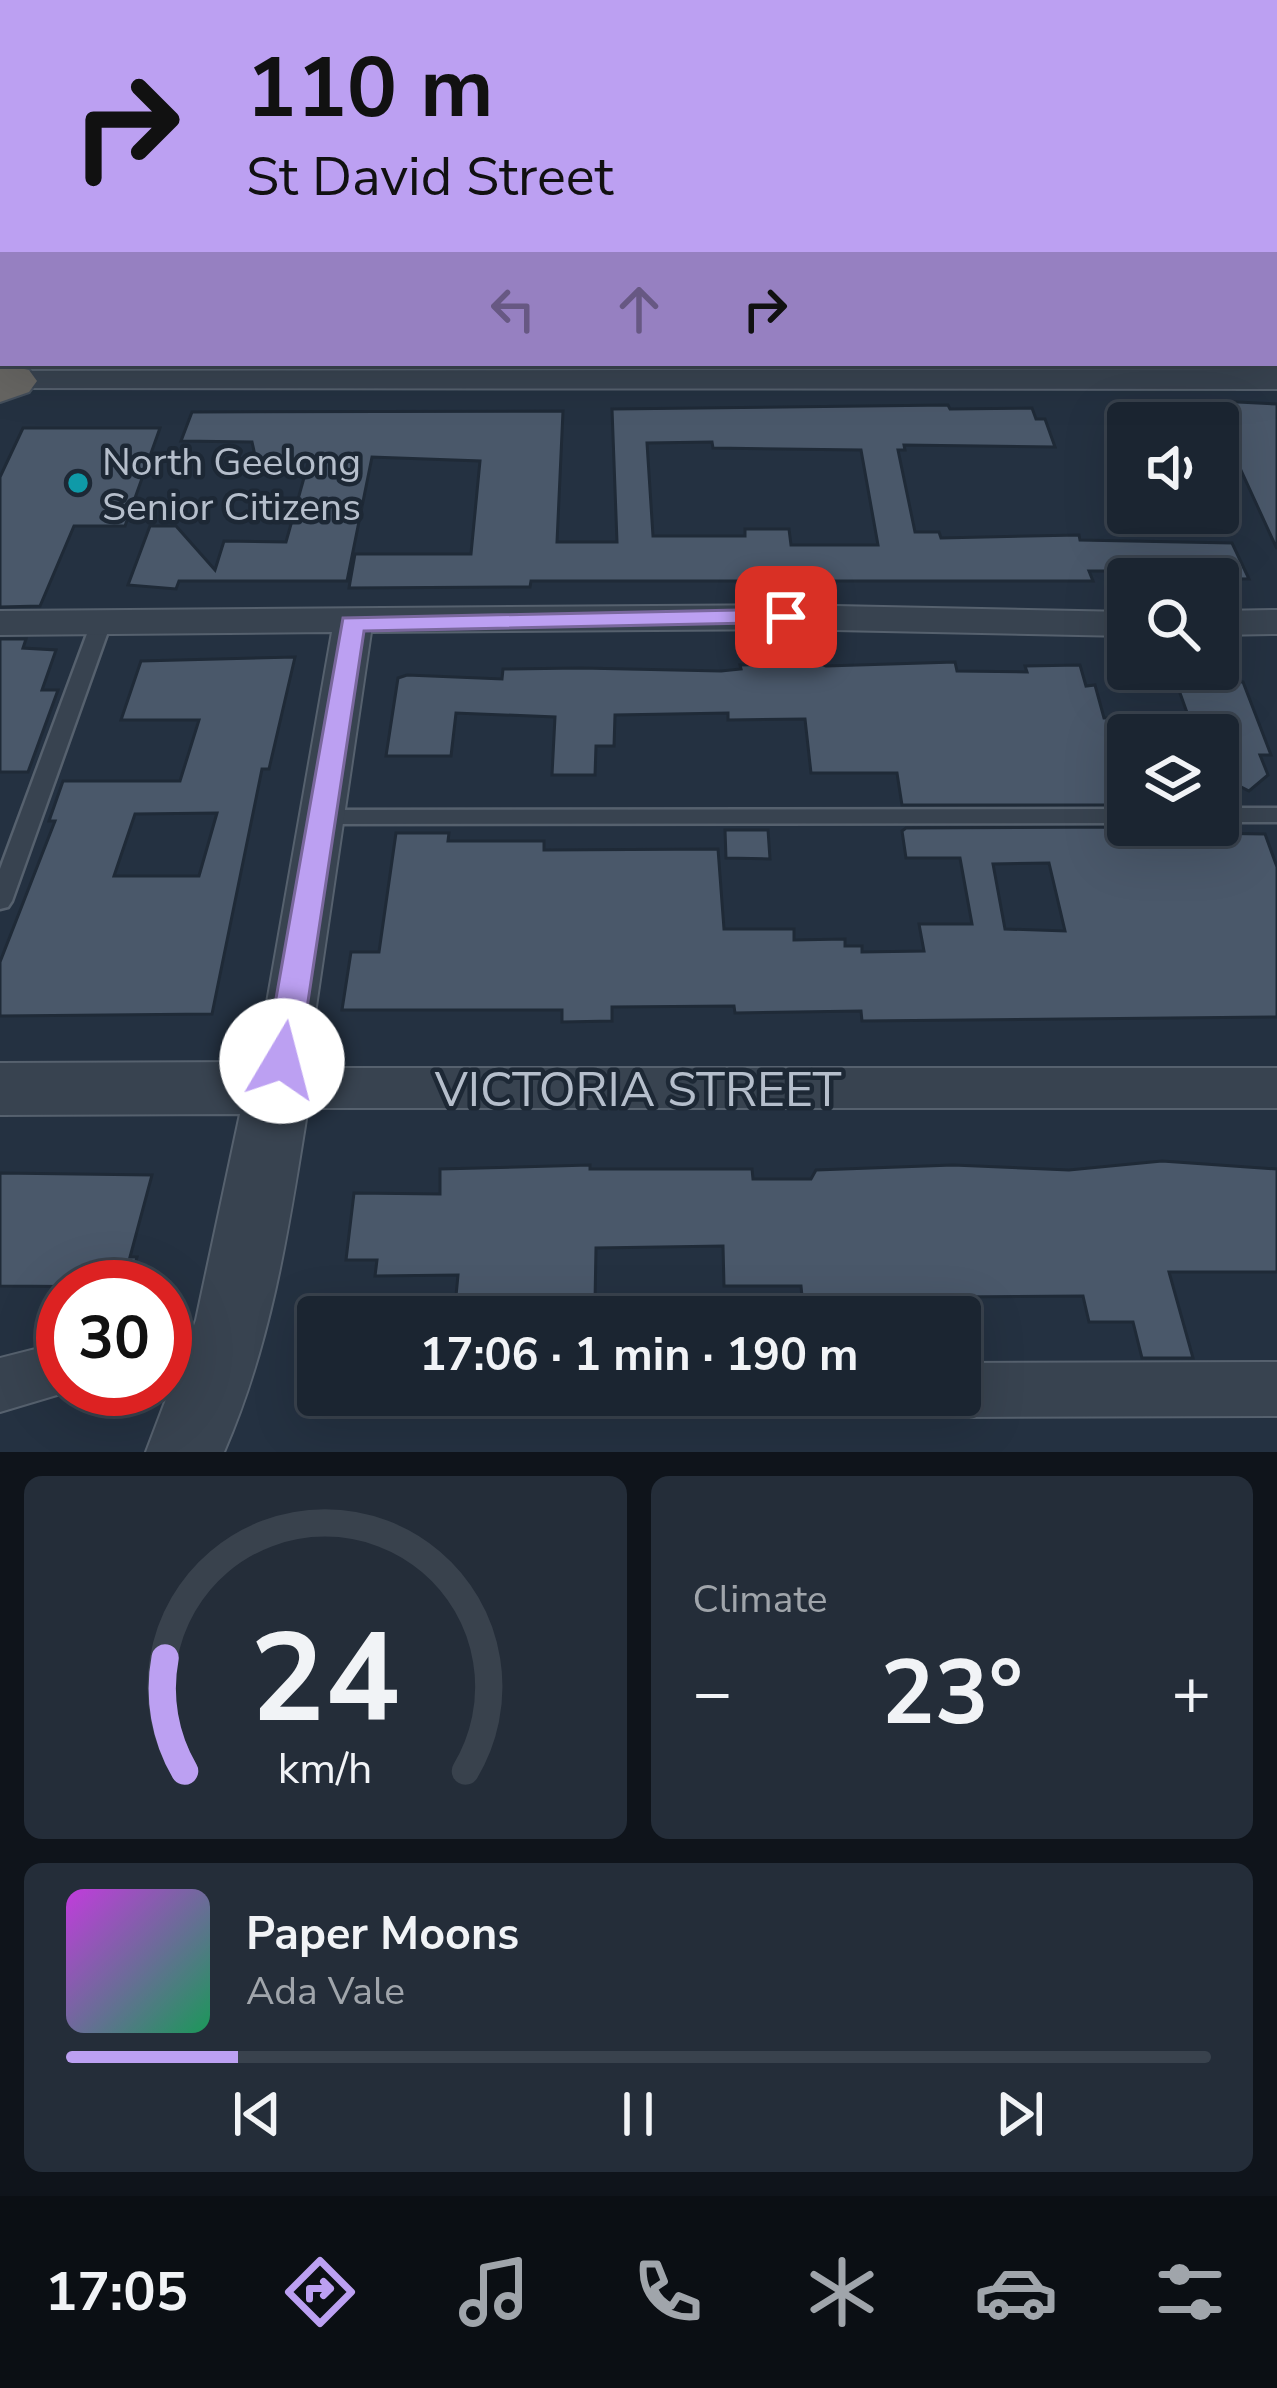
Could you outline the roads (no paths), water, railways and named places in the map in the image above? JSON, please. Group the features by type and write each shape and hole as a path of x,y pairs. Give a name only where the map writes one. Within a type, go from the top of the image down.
{"street":[{"path":"8,383 538,372 1277,379"},
{"path":"0,622 352,624 786,617 1107,624"},
{"path":"1239,623 1277,622"},
{"path":"185,1452 208,1400 236,1305 278,1088 352,624"},
{"name":"VICTORIA STREET","path":"0,1089 1277,1088"},
{"path":"0,1385 36,1375"},
{"path":"981,1390 1277,1389"}],"lane":[{"path":"0,901 101,622"},
{"path":"1239,815 1277,815"},
{"path":"318,817 1107,816"}],"place":[{"name":"North Geelong Senior Citizens","path":"78,483"}]}
